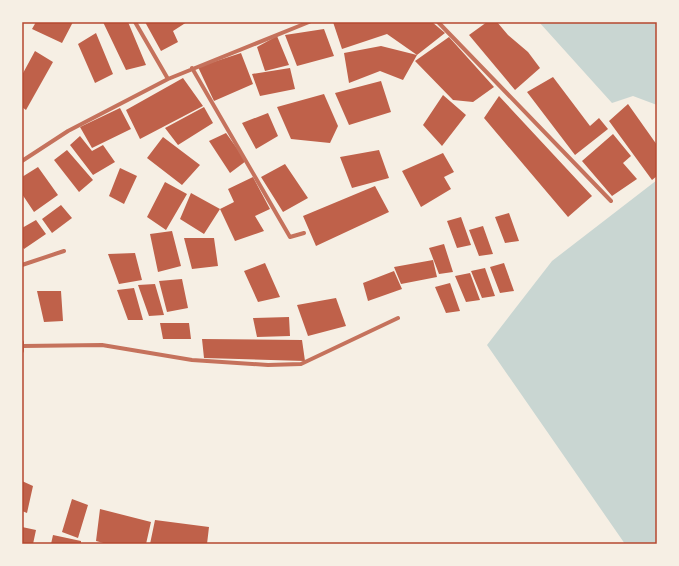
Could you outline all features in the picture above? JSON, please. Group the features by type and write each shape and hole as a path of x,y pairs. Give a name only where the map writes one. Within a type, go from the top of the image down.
{"street":[{"path":"135,22 168,79"},
{"path":"22,161 68,130 168,79 192,68 309,22"},
{"path":"438,22 611,201"},
{"path":"192,68 290,237 304,233"},
{"path":"22,265 64,251"},
{"path":"22,351 22,344 102,345 192,360 268,365 300,364 398,318"}],"shaded area":[{"path":"539,22 657,22 657,105 633,96 612,103"},
{"path":"657,180 657,544 625,544 487,345 552,261"}],"building":[{"path":"36,22 73,22 62,43 32,29"},
{"path":"103,22 128,22 146,65 126,70"},
{"path":"145,22 187,22 173,31 178,42 161,51"},
{"path":"333,22 432,22 445,33 417,55 387,34 342,49"},
{"path":"487,22 497,22 508,35 528,52 540,68 515,90 469,35"},
{"path":"324,29 334,56 297,66 285,35"},
{"path":"96,33 113,74 95,83 78,44"},
{"path":"277,36 289,65 265,71 257,47"},
{"path":"449,37 494,87 473,102 453,100 415,61"},
{"path":"381,46 417,55 403,80 380,71 349,83 344,53"},
{"path":"35,51 53,62 26,110 22,107 22,75"},
{"path":"241,53 253,84 214,101 198,67"},
{"path":"290,68 295,89 260,96 252,74"},
{"path":"553,77 590,126 599,118 608,129 575,155 527,92"},
{"path":"183,78 203,106 140,139 126,110"},
{"path":"381,81 391,112 349,125 335,93"},
{"path":"324,94 338,126 330,143 291,139 277,107"},
{"path":"443,95 466,115 442,146 423,125"},
{"path":"499,96 592,196 568,217 484,118"},
{"path":"628,104 657,145 657,176 652,180 609,121"},
{"path":"204,107 213,123 178,145 165,128"},
{"path":"120,108 131,129 92,148 80,127"},
{"path":"268,113 278,136 256,149 242,123"},
{"path":"226,133 246,161 230,173 209,141"},
{"path":"613,134 631,156 623,163 637,179 612,196 582,161"},
{"path":"80,136 92,151 103,145 115,162 93,175 70,145"},
{"path":"163,137 200,165 182,185 147,158"},
{"path":"67,150 93,180 79,192 54,160"},
{"path":"379,150 389,178 352,188 340,157"},
{"path":"443,153 454,172 444,177 451,189 421,207 402,171"},
{"path":"285,164 308,198 283,212 261,177"},
{"path":"38,167 58,195 34,212 22,194 22,177"},
{"path":"120,168 137,176 124,204 109,196"},
{"path":"253,177 270,209 255,216 264,231 235,241 220,209 234,202 228,189"},
{"path":"165,182 187,194 166,230 147,217"},
{"path":"375,186 389,212 316,246 303,216"},
{"path":"191,193 220,209 204,234 180,219"},
{"path":"61,205 72,218 52,233 42,219"},
{"path":"509,213 519,241 505,243 495,217"},
{"path":"461,217 471,245 457,248 447,221"},
{"path":"36,220 46,234 24,249 22,246 22,228"},
{"path":"483,226 493,254 479,256 469,230"},
{"path":"172,231 181,266 158,272 150,234"},
{"path":"184,238 214,238 218,266 192,269"},
{"path":"444,244 453,272 439,274 429,248"},
{"path":"135,253 142,280 119,284 108,254"},
{"path":"433,260 437,277 401,284 394,267"},
{"path":"265,263 280,297 258,302 244,271"},
{"path":"504,263 514,291 500,293 490,267"},
{"path":"485,268 495,296 482,298 471,271"},
{"path":"394,271 402,289 368,301 363,283"},
{"path":"470,273 480,300 466,302 455,276"},
{"path":"182,279 188,308 167,312 159,281"},
{"path":"450,283 460,311 446,313 435,287"},
{"path":"155,284 164,315 149,316 138,285"},
{"path":"134,288 143,320 128,320 117,290"},
{"path":"37,291 61,291 63,321 44,322"},
{"path":"336,298 346,326 308,336 297,305"},
{"path":"289,317 290,336 257,337 253,318"},
{"path":"160,323 189,323 191,339 163,339"},
{"path":"202,339 302,340 305,361 204,358"},
{"path":"22,481 33,486 27,513 22,511"},
{"path":"72,499 88,505 78,538 62,532"},
{"path":"100,509 151,522 146,544 107,544 96,541"},
{"path":"155,520 209,527 207,544 150,544"},
{"path":"22,527 36,530 33,544 22,544"},
{"path":"53,535 81,541 81,544 51,544"}]}
